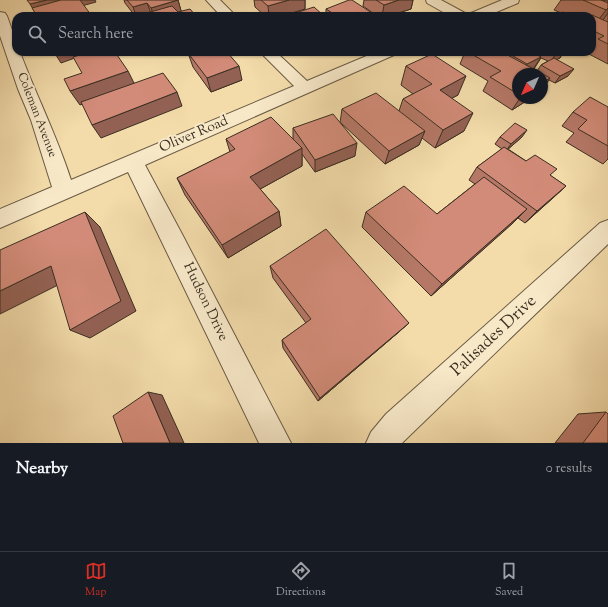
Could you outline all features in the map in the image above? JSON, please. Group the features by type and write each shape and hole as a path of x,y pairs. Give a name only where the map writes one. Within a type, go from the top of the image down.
{"street":[{"path":"212,0 225,12"},
{"path":"432,0 453,12"},
{"path":"485,12 513,0"},
{"name":"Coleman Avenue","path":"0,16 12,50"},
{"name":"Coleman Avenue","path":"14,56 45,134 64,192"},
{"path":"271,56 304,88"},
{"name":"Oliver Road","path":"0,219 380,56"},
{"name":"Hudson Drive","path":"133,162 275,443"},
{"name":"Palisades Drive","path":"382,443 397,425 608,230"}],"building":[{"path":"27,0 47,0 30,4"},
{"path":"61,0 80,0 89,12 34,12 32,8"},
{"path":"127,0 178,0 151,8 147,3 133,7"},
{"path":"261,0 289,0 268,6"},
{"path":"352,0 370,12 331,12 326,9"},
{"path":"376,0 399,0 384,5"},
{"path":"583,0 601,0 608,3 608,8 606,10"},
{"path":"172,6 178,12 150,12"},
{"path":"314,7 320,12 298,12"},
{"path":"190,9 193,12 178,12"},
{"path":"596,17 608,22 608,44 598,39 604,36 596,32"},
{"path":"118,56 128,71 70,91 64,79 82,73 73,57"},
{"path":"190,56 230,56 239,66 207,78"},
{"path":"428,56 435,56 466,76 440,90 473,113 443,130 403,99 432,84 406,66"},
{"path":"475,56 509,56 532,68 512,68 512,90 490,77 501,71"},
{"path":"513,56 541,57 527,64"},
{"path":"554,58 574,69 560,76 541,65"},
{"path":"163,73 177,92 92,125 81,102"},
{"path":"376,93 425,131 389,151 342,109"},
{"path":"590,97 608,107 608,146 578,129 587,120 573,112"},
{"path":"333,114 357,143 315,160 293,128"},
{"path":"271,117 302,148 250,177 279,211 222,245 177,178 235,149 226,139"},
{"path":"515,123 527,130 511,144 500,137"},
{"path":"504,147 526,161 535,155 557,169 550,175 566,186 537,211 477,167"},
{"path":"484,177 527,209 442,284 366,212 404,186 437,214"},
{"path":"85,212 121,301 70,330 51,266 0,291 0,250"},
{"path":"326,229 409,323 320,398 282,340 311,319 270,266"},
{"path":"148,392 170,443 123,443 113,416"},
{"path":"606,412 608,414 608,443 583,443"}]}
